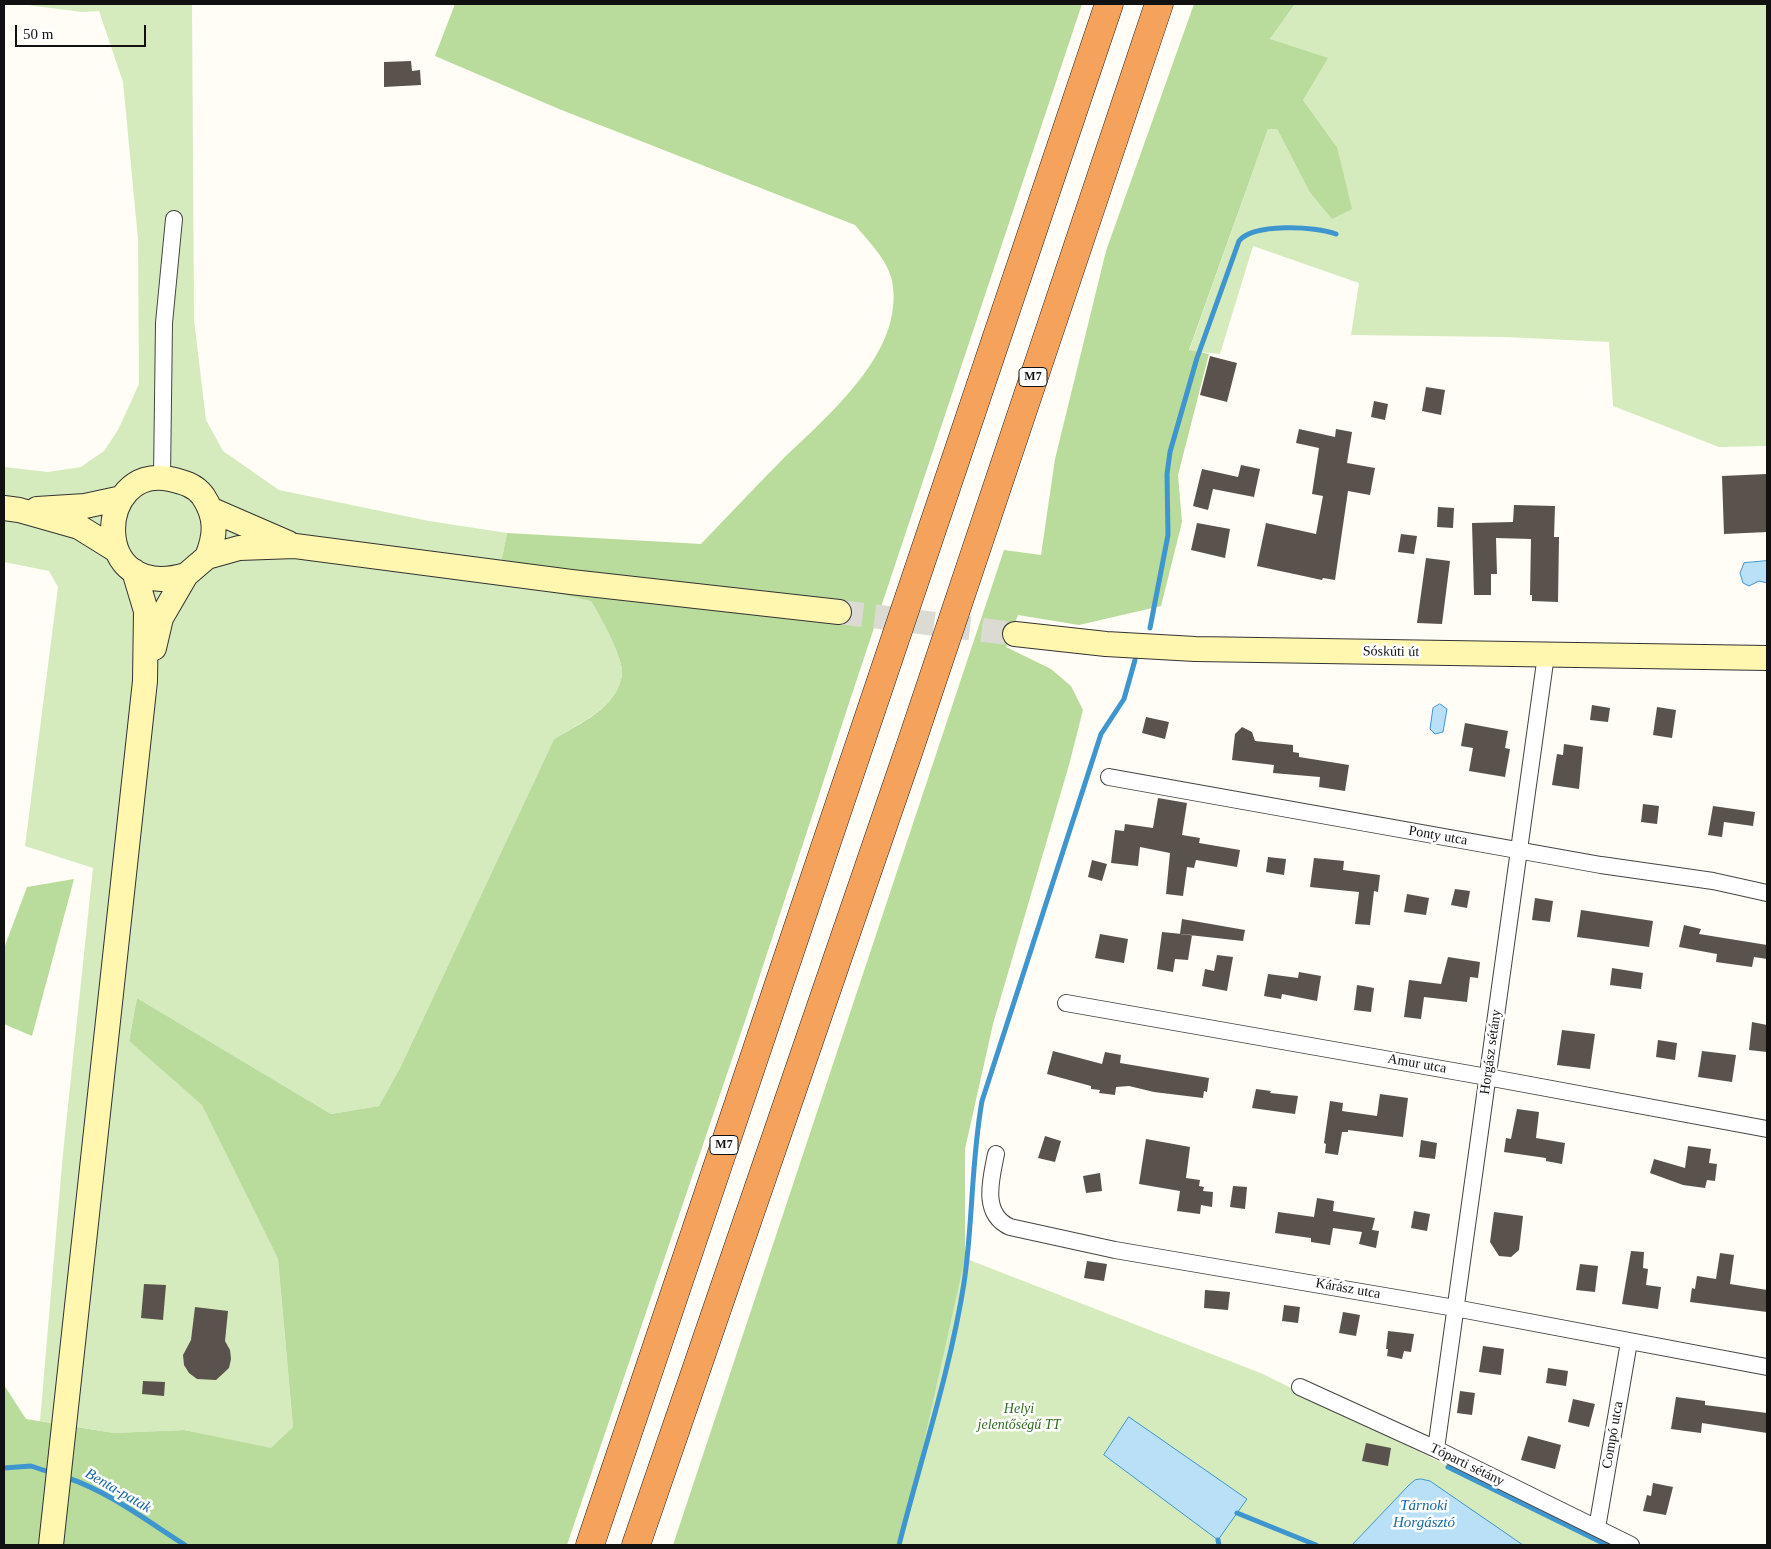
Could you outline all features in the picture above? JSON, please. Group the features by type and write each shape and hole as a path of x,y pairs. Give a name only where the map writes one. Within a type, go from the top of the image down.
{"highway":[{"name":"M7","path":"590,1545 1109,4"},
{"name":"M7","path":"636,1545 906,759 1159,4"}],"main road":[{"path":"12,509 85,506 122,498 144,481 162,477 187,482 202,494 212,510 216,529 206,557"},
{"path":"122,498 114,514 112,532 116,550 124,562 134,571 150,579 168,580 186,575"},
{"path":"12,509 79,527 116,550"},
{"path":"212,510 295,546"},
{"path":"145,681 162,618 186,575 206,557 238,548 295,546 571,582 839,612"},
{"path":"51,1545 145,681 146,611 134,571"},
{"name":"Sóskúti út","path":"1015,634 1106,644 1195,650 1767,658"}],"street":[{"path":"162,477 164,323 174,219"},
{"name":"Horgász sétány","path":"1436,1449 1546,654"},
{"name":"Ponty utca","path":"1109,777 1518,850 1713,881 1767,893"},
{"name":"Amur utca","path":"1066,1003 1487,1077 1767,1129"},
{"name":"Kárász utca","path":"996,1154 991,1176 992,1208 1000,1223 1010,1227 1114,1250 1455,1308 1767,1367"},
{"name":"Compó utca","path":"1597,1528 1629,1342"},
{"name":"Tóparti sétány","path":"1300,1387 1436,1449 1631,1545"}],"green space":[{"path":"19,4 192,4 194,320 206,420 223,451 279,490 429,521 507,533 498,579 591,600 611,637 622,668 619,687 605,706 554,739 401,1066 379,1106 331,1114 137,998 129,1041 202,1104 278,1259 293,1427 271,1449 184,1430 114,1433 40,1421 63,1153 93,868 25,846 58,587 49,571 4,562 4,467 48,472 81,467 104,451 118,430 139,384 138,239 123,82 99,11 82,12"},
{"path":"455,4 1082,4 745,1021 567,1545 4,1545 4,1385 26,1419 114,1433 184,1430 271,1448 293,1427 278,1259 202,1105 129,1041 137,998 331,1114 379,1106 401,1066 554,739 596,714 605,706 619,687 622,675 620,659 616,648 591,601 498,579 507,533 701,544 768,474 838,406 874,359 886,334 893,308 890,273 877,251 855,225 559,109 435,56"},
{"path":"1194,4 1295,4 1270,39 1328,58 1303,100 1337,147 1352,209 1332,219 1309,191 1277,129 1268,129 1189,350 1209,354 1178,475 1182,522 1161,606 1079,625 1018,615 1006,647 1051,669 1071,686 1083,710 1069,765 993,1024 965,1149 965,1258 901,1545 673,1545 1004,550 1041,555 1055,459 1106,251"},
{"path":"1295,4 1767,4 1767,446 1719,447 1613,406 1609,342 1505,337 1351,335 1359,283 1253,246 1220,354 1189,351 1268,129 1277,129 1309,191 1337,147 1303,100 1270,39"},
{"path":"74,879 32,1036 4,1024 4,948 27,887"},
{"name":"Helyi jelentőségű TT","path":"941,1249 1263,1374 1607,1545 821,1545"}],"water":[{"path":"1767,561 1767,583 1759,581 1749,586 1743,583 1740,573 1744,563"},
{"path":"1440,704 1447,709 1443,732 1435,734 1430,729 1433,708"},
{"path":"1129,1417 1247,1499 1218,1540 1104,1455"},
{"name":"Tárnoki Horgásztó","path":"1415,1480 1430,1481 1523,1545 1352,1545 1409,1485"}],"building":[{"path":"411,61 412,71 420,70 421,85 384,87 384,62"},
{"path":"1210,356 1237,363 1227,402 1200,395"},
{"path":"1426,387 1445,390 1441,415 1422,411"},
{"path":"1374,401 1388,404 1385,420 1371,417"},
{"path":"1299,429 1335,437 1336,429 1352,432 1347,463 1375,468 1370,495 1348,491 1335,580 1323,578 1322,580 1257,566 1266,523 1316,534 1323,496 1312,494 1319,448 1296,443"},
{"path":"1241,465 1260,469 1254,497 1213,489 1208,510 1193,506 1202,469 1238,477"},
{"path":"1767,474 1767,532 1724,534 1722,476"},
{"path":"1514,505 1555,506 1554,537 1559,537 1558,602 1532,601 1532,595 1530,595 1531,539 1496,538 1497,574 1491,574 1491,595 1474,595 1472,523 1513,522"},
{"path":"1438,507 1454,508 1453,528 1437,527"},
{"path":"1197,523 1230,529 1225,558 1191,550"},
{"path":"1401,534 1417,536 1414,554 1398,552"},
{"path":"1426,558 1450,561 1442,624 1417,623"},
{"path":"1592,705 1610,708 1608,722 1590,720"},
{"path":"1657,707 1676,710 1672,738 1653,735"},
{"path":"1146,717 1169,722 1165,739 1142,733"},
{"path":"1465,723 1508,731 1505,748 1510,749 1505,777 1469,771 1473,748 1461,746"},
{"path":"1242,727 1252,732 1255,741 1293,745 1293,752 1299,753 1299,757 1349,765 1345,791 1319,787 1320,777 1273,773 1274,765 1232,760 1235,734"},
{"path":"1564,744 1583,747 1579,789 1552,785 1557,754 1563,755"},
{"path":"1158,798 1187,803 1182,835 1200,838 1199,843 1240,850 1237,867 1196,860 1194,868 1187,867 1183,896 1166,894 1170,853 1140,847 1138,866 1111,863 1115,830 1124,831 1125,824 1153,828"},
{"path":"1643,804 1659,806 1657,824 1641,822"},
{"path":"1713,806 1755,812 1753,826 1724,822 1722,837 1708,835"},
{"path":"1268,857 1286,859 1284,875 1266,872"},
{"path":"1314,858 1344,861 1343,870 1380,875 1378,892 1374,891 1370,925 1355,924 1359,892 1310,887"},
{"path":"1092,860 1107,864 1102,881 1088,877"},
{"path":"1455,889 1470,891 1467,908 1451,905"},
{"path":"1407,894 1429,898 1426,915 1404,912"},
{"path":"1535,898 1553,901 1550,922 1532,920"},
{"path":"1581,910 1653,921 1649,947 1577,937"},
{"path":"1182,919 1245,930 1243,941 1180,934"},
{"path":"1684,925 1701,929 1699,934 1767,945 1767,959 1754,957 1752,967 1716,962 1717,954 1679,947"},
{"path":"1162,932 1192,935 1188,960 1175,959 1173,972 1157,969"},
{"path":"1100,934 1128,939 1124,963 1095,958"},
{"path":"1217,955 1233,957 1227,991 1202,986 1205,969 1214,971"},
{"path":"1448,957 1480,962 1478,978 1470,977 1467,1002 1424,997 1421,1019 1404,1017 1409,980 1441,984"},
{"path":"1612,968 1643,973 1641,989 1610,985"},
{"path":"1299,972 1321,976 1317,1001 1282,994 1281,999 1264,996 1268,974 1298,978"},
{"path":"1357,985 1374,988 1371,1012 1354,1010"},
{"path":"1752,1022 1767,1025 1767,1052 1749,1050"},
{"path":"1562,1030 1595,1034 1590,1069 1557,1065"},
{"path":"1658,1040 1677,1043 1675,1060 1656,1057"},
{"path":"1053,1051 1102,1064 1105,1052 1121,1055 1120,1063 1209,1078 1207,1092 1204,1091 1203,1098 1154,1092 1129,1086 1116,1087 1115,1095 1099,1093 1100,1090 1091,1089 1091,1086 1047,1074"},
{"path":"1702,1051 1736,1055 1732,1082 1698,1077"},
{"path":"1256,1089 1271,1091 1270,1093 1298,1096 1295,1114 1252,1108"},
{"path":"1380,1094 1408,1098 1403,1137 1348,1130 1348,1132 1342,1132 1338,1155 1325,1153 1326,1144 1324,1143 1330,1101 1343,1103 1342,1111 1377,1116"},
{"path":"1517,1109 1539,1112 1536,1138 1565,1143 1562,1164 1546,1161 1546,1158 1504,1152 1506,1138 1511,1139"},
{"path":"1045,1136 1061,1141 1055,1162 1038,1158"},
{"path":"1146,1139 1190,1147 1186,1178 1200,1180 1199,1186 1204,1187 1203,1191 1213,1192 1212,1207 1201,1205 1200,1214 1177,1211 1180,1191 1139,1184"},
{"path":"1421,1140 1437,1143 1435,1159 1419,1157"},
{"path":"1688,1146 1711,1149 1709,1163 1717,1164 1715,1181 1707,1180 1705,1188 1683,1185 1650,1173 1654,1159 1685,1168"},
{"path":"1100,1173 1102,1191 1086,1193 1083,1176"},
{"path":"1233,1186 1247,1187 1245,1209 1230,1207"},
{"path":"1317,1198 1334,1201 1333,1211 1375,1218 1372,1230 1379,1231 1376,1248 1359,1244 1362,1232 1333,1228 1330,1245 1311,1242 1311,1238 1275,1233 1278,1212 1314,1217"},
{"path":"1414,1211 1430,1214 1427,1231 1411,1228"},
{"path":"1494,1212 1523,1216 1519,1250 1511,1257 1499,1256 1490,1242"},
{"path":"1631,1251 1644,1252 1643,1268 1648,1269 1646,1285 1661,1287 1658,1309 1622,1304"},
{"path":"1720,1253 1734,1255 1730,1284 1767,1290 1767,1312 1690,1302 1692,1288 1695,1289 1697,1276 1716,1279"},
{"path":"1087,1261 1107,1264 1104,1281 1084,1278"},
{"path":"1580,1264 1598,1266 1595,1292 1576,1290"},
{"path":"144,1284 166,1285 163,1320 141,1318"},
{"path":"1205,1290 1230,1292 1228,1310 1204,1308"},
{"path":"1284,1305 1300,1307 1298,1323 1282,1321"},
{"path":"195,1307 228,1311 225,1341 230,1350 231,1359 229,1368 216,1380 197,1379 189,1373 184,1365 183,1355 191,1340"},
{"path":"1343,1312 1360,1315 1356,1336 1339,1333"},
{"path":"1388,1331 1414,1334 1411,1352 1404,1351 1402,1359 1387,1356"},
{"path":"1483,1346 1504,1349 1501,1375 1479,1372"},
{"path":"1548,1368 1568,1371 1566,1386 1546,1383"},
{"path":"143,1381 165,1382 164,1396 142,1394"},
{"path":"1460,1391 1475,1393 1472,1415 1457,1413"},
{"path":"1676,1397 1705,1401 1705,1405 1767,1413 1767,1433 1702,1423 1701,1433 1671,1429"},
{"path":"1573,1399 1595,1404 1589,1427 1568,1422"},
{"path":"1528,1436 1561,1445 1555,1469 1521,1460"},
{"path":"1366,1443 1391,1448 1388,1466 1362,1461"},
{"path":"1653,1483 1673,1487 1666,1515 1643,1511 1647,1495 1651,1496"}],"waterway":[{"path":"1150,628 1168,535 1167,474 1170,452 1197,358 1239,241 1246,235 1271,229 1314,229 1336,234"},
{"path":"899,1545 943,1382 958,1316 967,1260 978,1124 982,1101 1101,734 1124,699 1135,660"},
{"name":"Benta-patak","path":"4,1468 31,1466 52,1473"},
{"path":"1448,1467 1607,1545"},
{"name":"Benta-patak","path":"65,1477 112,1498 185,1545"},
{"path":"1237,1513 1316,1545"},
{"path":"1218,1540 1219,1545"}],"tunnel":[{"path":"839,612 1015,634"}]}
